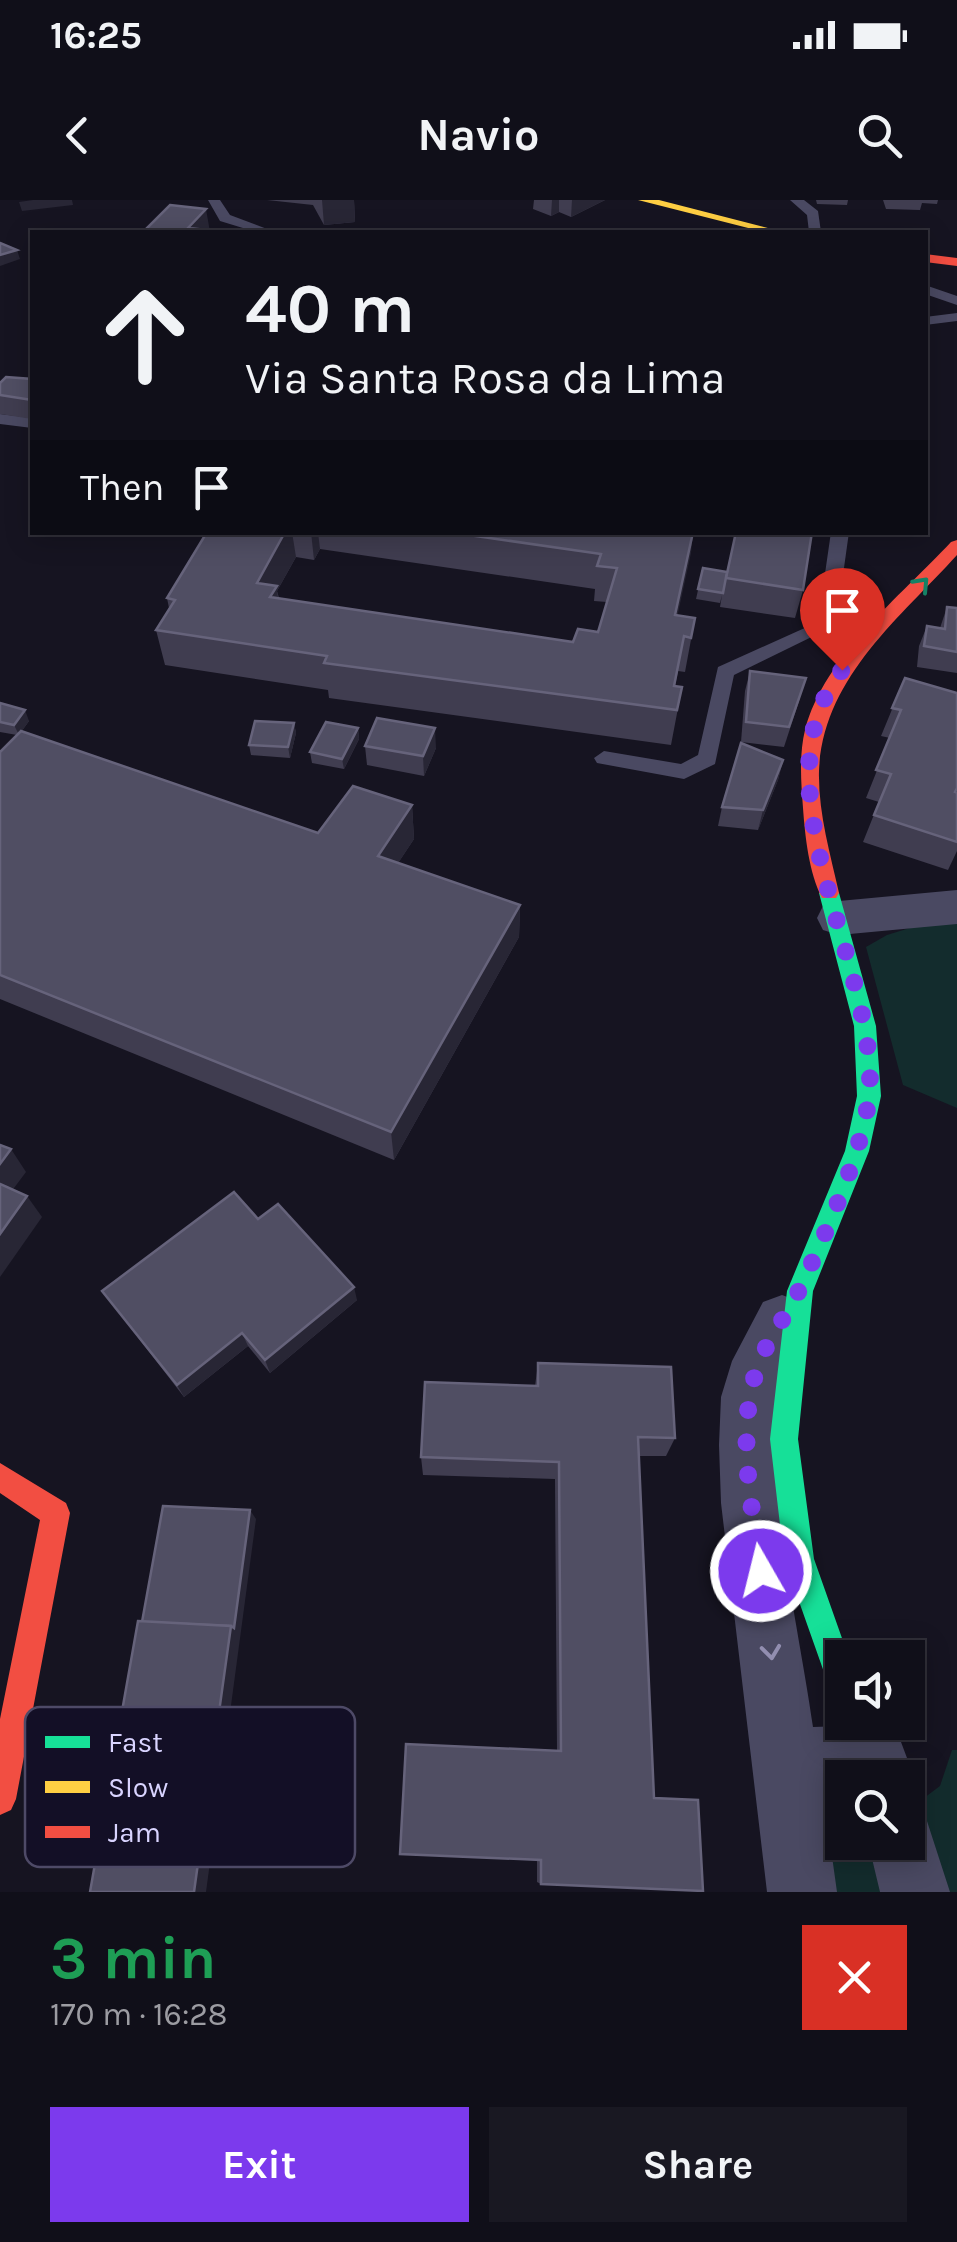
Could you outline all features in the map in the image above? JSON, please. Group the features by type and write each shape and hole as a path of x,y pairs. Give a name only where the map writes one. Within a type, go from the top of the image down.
{"street":[{"path":"644,200 768,230"},
{"path":"928,244 957,246"},
{"path":"928,258 957,262"},
{"path":"802,1892 751,1503 750,1398 760,1360 800,1288 858,1146 868,1109 870,1066 812,820 810,754 815,716 842,670 957,545"},
{"path":"838,918 957,907"},
{"path":"800,1288 780,1428 782,1475 804,1584 826,1640"},
{"path":"0,1477 56,1513 0,1799"},
{"path":"786,1770 816,1759 872,1753"},
{"path":"907,1860 915,1892"}],"lane":[{"path":"214,200 225,218 262,230"},
{"path":"796,200 814,214 816,230"},
{"path":"928,290 957,301"},
{"path":"928,322 957,317"},
{"path":"0,418 30,424"},
{"path":"604,758 684,772 708,759 725,672 827,625 840,535"}],"green space":[{"path":"939,919 957,919 957,1108 903,1085 866,947 887,935"},
{"path":"952,1750 957,1750 957,1892 940,1892 925,1824 925,1797 940,1786"},
{"path":"825,1830 825,1860 882,1860 889,1892 829,1892 820,1832"}],"building":[{"path":"170,205 206,209 188,228 207,230 145,230"},
{"path":"0,243 17,250 0,255"},
{"path":"6,377 30,379 30,400 0,395 0,383"},
{"path":"205,535 283,535 257,583 277,586 270,597 573,642 578,629 598,632 617,568 597,566 601,554 469,535 692,535 675,615 695,618 691,638 684,636 674,686 682,687 677,710 324,663 327,656 156,630 175,600 167,598"},
{"path":"735,535 812,535 803,590 726,578"},
{"path":"703,568 727,572 723,593 698,589"},
{"path":"947,607 957,608 957,652 924,646 927,626 945,629"},
{"path":"750,671 806,678 789,727 746,722"},
{"path":"905,678 957,693 957,842 874,815 891,774 876,770 901,710 892,708"},
{"path":"0,703 25,710 14,725 0,722"},
{"path":"377,718 435,728 423,756 365,746"},
{"path":"255,721 294,723 288,747 249,745"},
{"path":"326,722 358,728 342,759 310,752"},
{"path":"21,731 318,833 353,786 412,805 378,856 520,905 391,1132 0,975 0,752"},
{"path":"741,743 783,760 763,810 722,807"},
{"path":"0,1145 11,1149 0,1164"},
{"path":"0,1184 27,1196 0,1234"},
{"path":"234,1192 258,1219 278,1204 354,1287 265,1360 242,1333 177,1385 102,1291"},
{"path":"538,1363 671,1367 675,1438 638,1437 654,1798 698,1800 703,1891 541,1884 541,1860 400,1854 406,1744 561,1751 559,1462 421,1457 425,1382 538,1386"},
{"path":"163,1506 250,1510 234,1628 142,1622"},
{"path":"138,1621 231,1626 220,1707 123,1707"},
{"path":"94,1867 197,1867 194,1892 90,1892"}],"traffic: fast":[{"path":"828,1640 799,1559 784,1439 800,1291 857,1151 869,1096 865,1026 829,893"}],"traffic: slow":[{"path":"644,200 769,230"}],"traffic: jam":[{"path":"928,258 957,262"},
{"path":"829,893 814,826 810,774 814,731 828,695 849,663 957,545"},
{"path":"0,1477 56,1513 0,1799"}],"route":[{"path":"761,1571 751,1503 750,1398 760,1360 800,1288 858,1146 870,1097 870,1066 857,990 812,820 809,786 812,727 819,705 842,670"}]}
